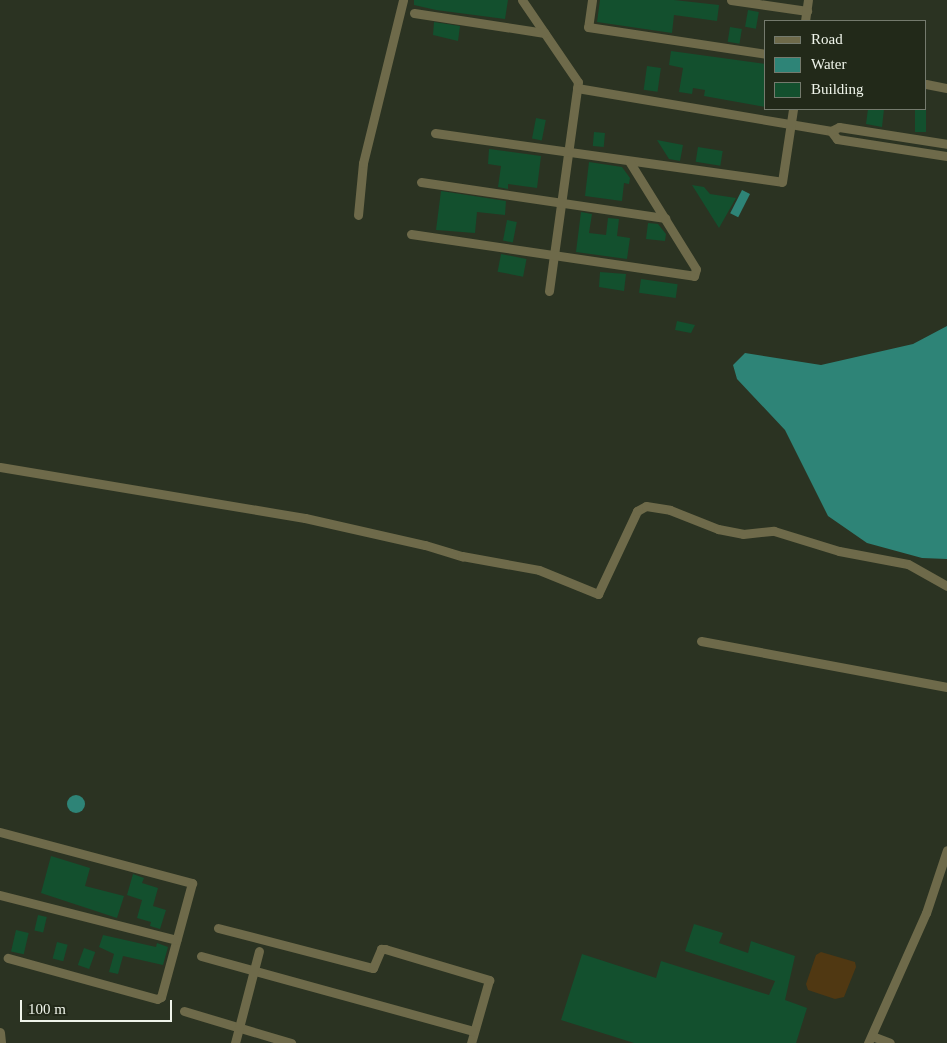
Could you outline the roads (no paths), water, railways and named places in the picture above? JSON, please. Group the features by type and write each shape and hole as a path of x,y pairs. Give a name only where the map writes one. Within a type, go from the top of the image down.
{"street":[{"path":"358,215 363,164 402,0"},
{"path":"522,0 578,82 549,291"},
{"path":"592,0 588,27 764,54"},
{"path":"731,0 807,11"},
{"path":"805,20 808,0"},
{"path":"414,13 544,33"},
{"path":"927,84 947,88"},
{"path":"577,88 831,131 839,127 947,144"},
{"path":"435,133 782,182 792,110"},
{"path":"831,131 837,139 947,156"},
{"path":"411,234 694,276 696,269 628,161"},
{"path":"421,182 665,218"},
{"path":"0,467 305,518 462,556 539,570 598,594 637,511 646,506 670,510 718,529 743,534 774,531 839,552 908,564 947,586"},
{"path":"701,641 947,687"},
{"path":"0,832 192,883 161,997 157,999 8,958"},
{"path":"890,1043 870,1039 926,913 947,850"},
{"path":"0,895 176,940"},
{"path":"218,928 373,968 381,949 385,949 489,980 471,1043"},
{"path":"235,1043 259,951"},
{"path":"201,956 474,1031"},
{"path":"184,1011 291,1043"},
{"path":"0,1033 1,1043"}],"water":[{"path":"742,190 750,194 738,217 730,213"},
{"path":"947,326 947,559 922,558 867,543 828,516 785,430 737,379 733,365 745,353 821,365 913,344"},
{"path":"72,795 80,795 85,800 83,811 72,813 67,808 67,800"}]}
